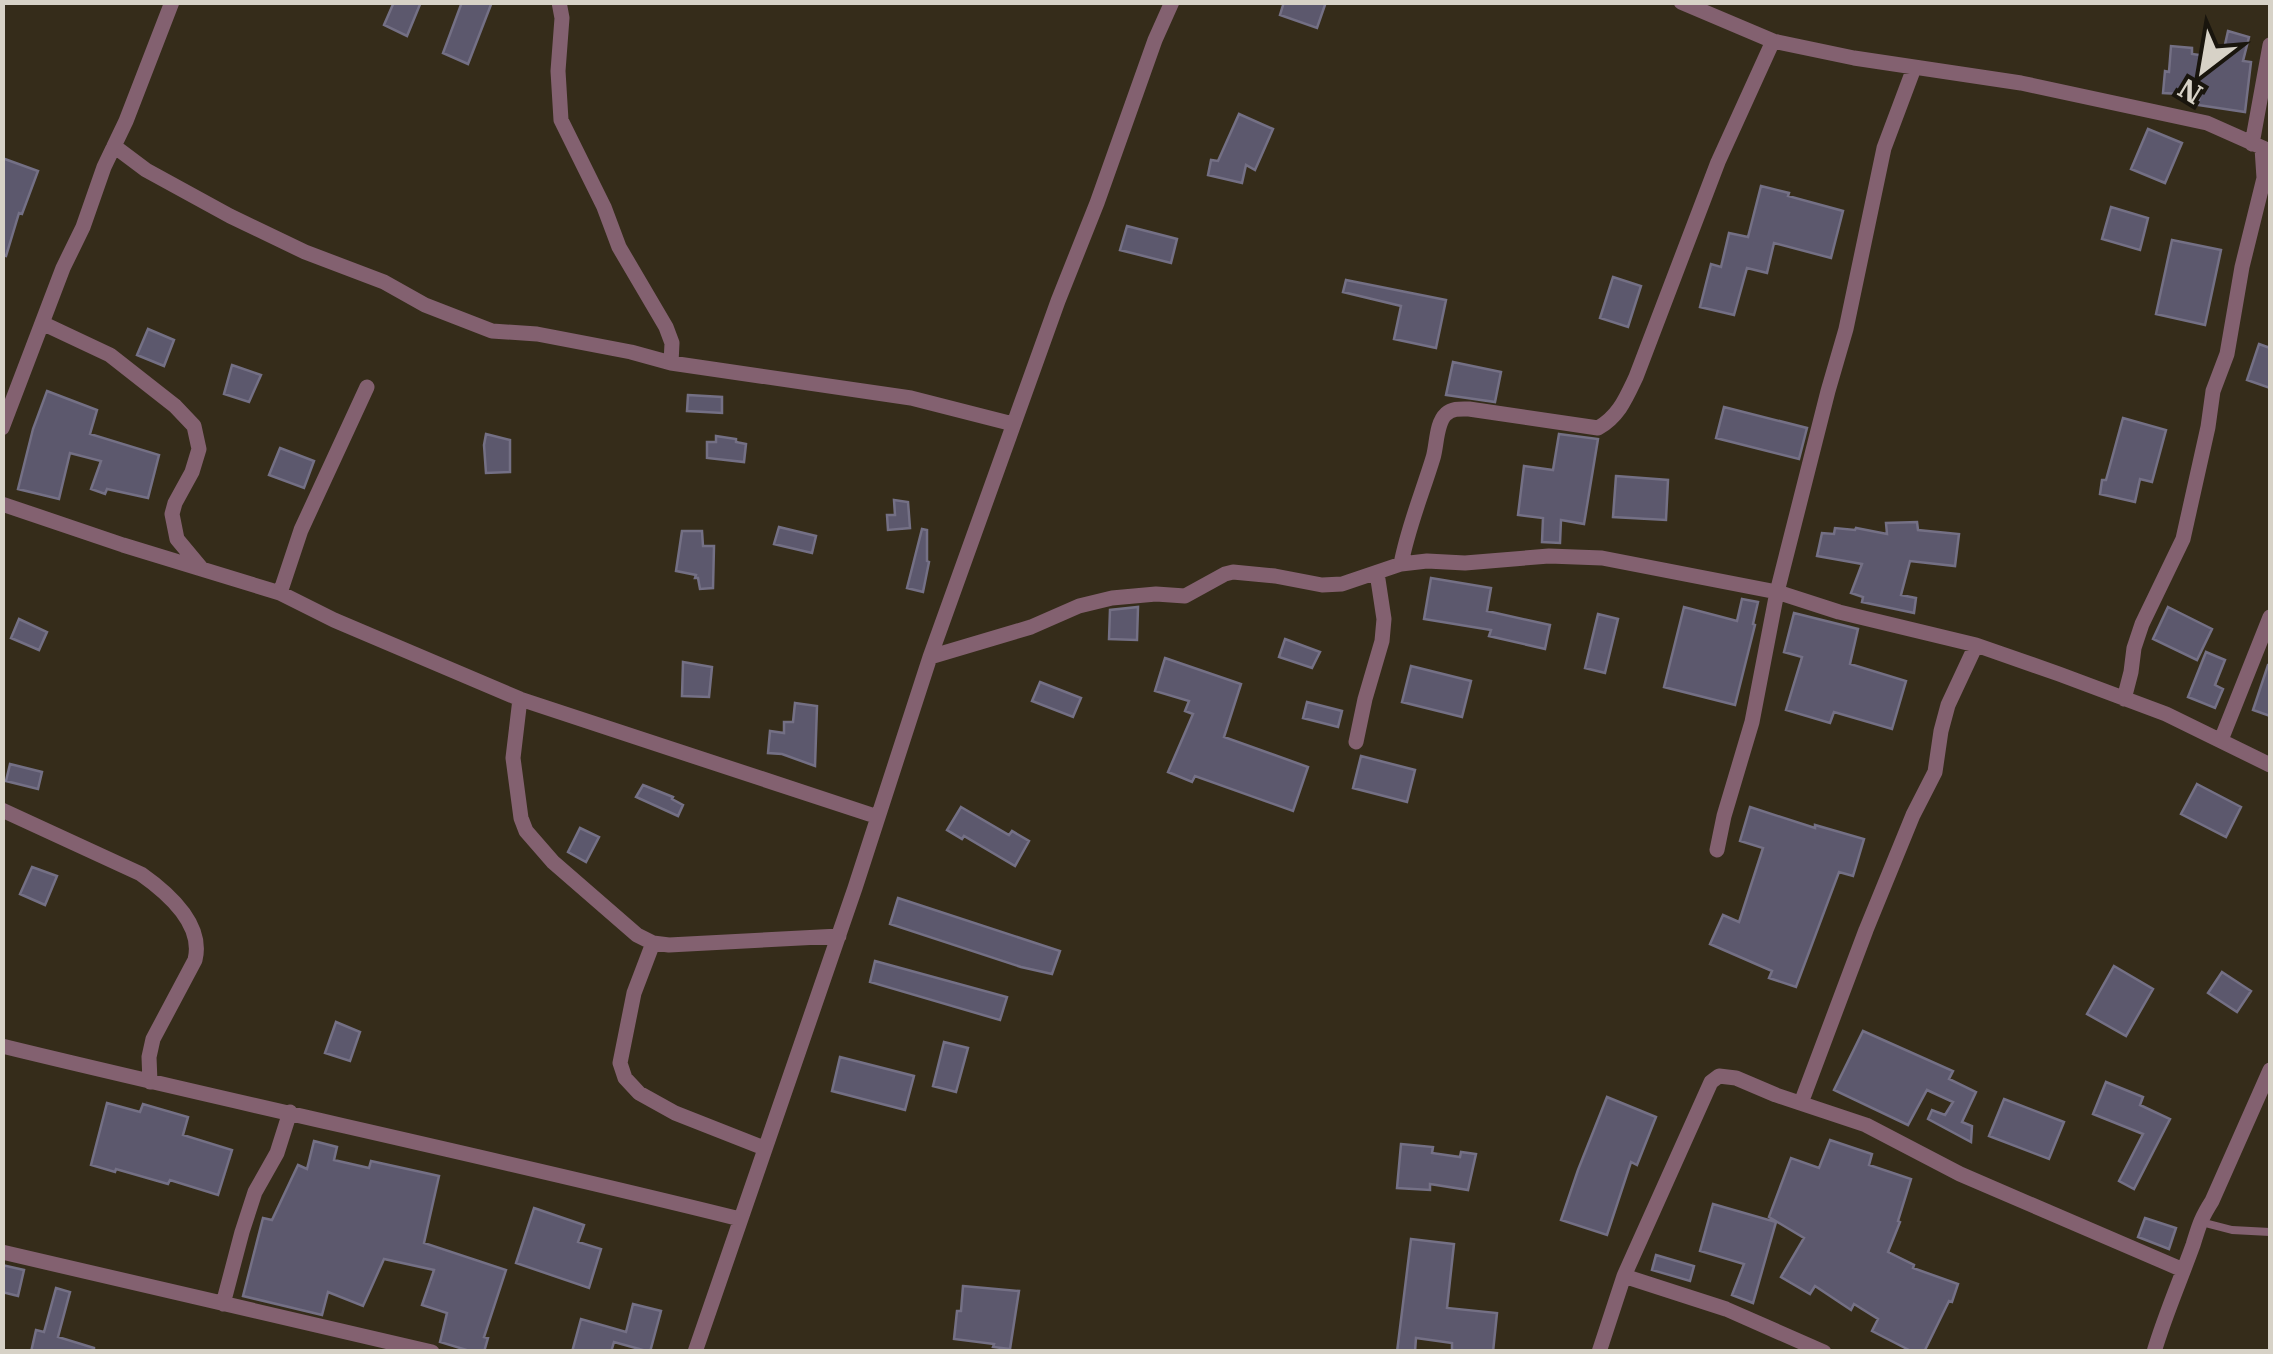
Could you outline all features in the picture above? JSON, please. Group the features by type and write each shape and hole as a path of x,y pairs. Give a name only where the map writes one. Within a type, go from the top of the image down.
{"street":[{"path":"2,428 172,2"},
{"path":"559,2 561,120 604,206 619,246 666,326 672,343 670,364"},
{"path":"694,1352 930,657 1154,40 1172,2"},
{"path":"1681,2 1773,41 1914,68 2021,83 2208,123 2262,147"},
{"path":"1401,564 1414,508 1434,455 1442,419 1448,413 1469,409 1598,428 1623,406 1718,162 1773,41"},
{"path":"2124,699 2142,624 2183,539 2208,428 2212,390 2227,354 2242,267 2264,178 2262,147 2270,45"},
{"path":"1717,850 1752,722 1777,592 1846,329 1884,148 1914,68"},
{"path":"114,146 146,170 230,216 304,252 384,282 425,305 492,331 537,334 670,364 910,398 1013,424"},
{"path":"42,324 110,355 175,406 194,426 198,449 172,514 177,539 202,570"},
{"path":"280,593 301,530 367,387"},
{"path":"2,504 280,593 520,699 878,817"},
{"path":"930,657 1112,598 1184,596 1234,572 1342,584 1401,564 1427,561 1602,558 1777,592 1839,612 1976,645 2166,714 2270,765"},
{"path":"1356,742 1382,641 1384,618 1377,573"},
{"path":"2221,740 2270,617"},
{"path":"1801,1103 1866,930 1935,772 1948,705 1976,645"},
{"path":"520,699 513,758 526,831 553,862 637,935 654,942 685,944 838,936"},
{"path":"2,810 141,874 162,888 192,928 198,948 153,1039 150,1082"},
{"path":"654,942 634,993 620,1062 625,1078 639,1093 675,1113 764,1148"},
{"path":"2,1046 740,1220"},
{"path":"2154,1352 2199,1221 2212,1202 2270,1070"},
{"path":"1599,1352 1624,1276 1698,1112 1715,1078 1724,1075 1866,1126 1975,1181 2182,1270"},
{"path":"223,1304 251,1206 277,1153 290,1112"},
{"path":"2,1252 432,1352"},
{"path":"1624,1276 1726,1309 1824,1352"}],"lane":[{"path":"2199,1221 2232,1230 2270,1232"}],"building":[{"path":"394,2 421,2 407,36 384,25"},
{"path":"462,2 492,2 468,64 443,53"},
{"path":"1284,2 1326,2 1317,28 1280,15"},
{"path":"2228,31 2249,37 2243,61 2251,62 2245,112 2198,105 2200,95 2163,93 2171,46 2222,58"},
{"path":"1239,114 1273,129 1255,170 1246,165 1242,183 1208,175 1211,160 1218,161"},
{"path":"2148,129 2182,143 2165,183 2131,169"},
{"path":"2,158 38,171 6,256 2,255"},
{"path":"1761,186 1843,211 1831,258 1774,243 1767,273 1747,268 1734,315 1700,307 1711,264 1721,267 1729,233 1748,237"},
{"path":"2111,207 2148,218 2140,250 2102,239"},
{"path":"1127,226 1177,239 1171,263 1120,250"},
{"path":"2172,240 2221,250 2205,325 2156,314"},
{"path":"1613,277 1641,286 1628,327 1600,318"},
{"path":"1346,280 1446,300 1436,348 1394,339 1401,306 1343,292"},
{"path":"148,329 174,340 164,366 137,355"},
{"path":"2259,344 2270,348 2270,388 2247,380"},
{"path":"1453,362 1501,372 1495,402 1446,395"},
{"path":"232,365 261,375 249,402 224,394"},
{"path":"47,391 97,410 90,434 159,455 148,498 91,489 101,461 70,453 59,499 18,489"},
{"path":"688,395 722,397 722,413 687,411"},
{"path":"1724,407 1807,428 1799,459 1716,438"},
{"path":"2123,418 2166,430 2152,482 2140,479 2135,502 2100,494"},
{"path":"486,434 510,440 510,472 486,473"},
{"path":"1559,434 1598,439 1584,524 1561,520 1560,543 1542,542 1543,518 1518,515 1524,466 1553,470"},
{"path":"716,436 746,444 744,462 707,458 707,442 716,442"},
{"path":"280,448 314,461 304,488 269,475"},
{"path":"1616,476 1668,480 1666,520 1613,517"},
{"path":"894,500 908,502 910,528 888,530 887,515 895,515"},
{"path":"1917,522 1918,530 1959,534 1955,566 1910,561 1901,595 1916,598 1914,613 1862,602 1863,597 1851,593 1862,564 1817,556 1822,533 1834,534 1835,528 1887,534 1886,523"},
{"path":"779,527 816,536 812,553 774,544"},
{"path":"922,529 927,530 929,562 923,592 907,588"},
{"path":"682,531 702,531 703,546 714,546 713,588 700,589 696,575 676,571"},
{"path":"1431,578 1491,588 1487,611 1550,625 1545,649 1489,636 1491,630 1424,619"},
{"path":"1742,599 1758,602 1735,705 1664,687 1684,607 1737,621"},
{"path":"1138,607 1137,640 1109,639 1110,610"},
{"path":"2168,607 2212,629 2197,660 2153,639"},
{"path":"1794,613 1858,629 1850,664 1906,681 1892,729 1834,712 1830,723 1786,710 1802,657 1784,652"},
{"path":"1598,614 1618,619 1605,673 1585,668"},
{"path":"19,619 47,632 39,650 11,638"},
{"path":"1285,639 1320,652 1312,668 1279,657"},
{"path":"2206,652 2225,660 2215,685 2223,689 2215,708 2188,697"},
{"path":"1165,658 1241,684 1224,737 1308,767 1293,811 1195,776 1192,782 1168,772 1193,714 1185,711 1189,701 1155,691"},
{"path":"683,662 712,667 709,697 682,696"},
{"path":"2270,665 2270,716 2253,710"},
{"path":"1411,666 1471,681 1462,717 1402,702"},
{"path":"1040,682 1081,698 1073,717 1032,701"},
{"path":"1307,702 1342,711 1338,727 1303,718"},
{"path":"795,703 817,706 815,766 768,753 770,731 784,733 784,722 793,722"},
{"path":"1361,756 1415,770 1407,802 1353,788"},
{"path":"10,764 42,772 38,789 6,781"},
{"path":"2197,784 2241,807 2226,837 2181,814"},
{"path":"643,785 683,805 678,816 636,797"},
{"path":"961,807 1009,835 1012,831 1029,841 1015,866 947,830"},
{"path":"1750,807 1864,839 1853,876 1839,872 1796,987 1769,978 1772,971 1710,944 1723,915 1739,922 1763,848 1740,841"},
{"path":"580,828 599,837 586,862 568,852"},
{"path":"32,867 57,876 45,905 20,894"},
{"path":"898,898 1060,951 1052,974 890,924"},
{"path":"875,961 1007,997 1000,1020 870,982"},
{"path":"2114,966 2153,989 2126,1036 2087,1014"},
{"path":"2222,972 2251,991 2237,1012 2208,993"},
{"path":"336,1022 360,1032 350,1061 325,1053"},
{"path":"1863,1031 1953,1071 1949,1079 1976,1092 1962,1122 1972,1126 1971,1142 1928,1119 1932,1110 1945,1115 1953,1102 1927,1090 1908,1125 1834,1090"},
{"path":"944,1042 968,1048 956,1092 933,1086"},
{"path":"840,1057 914,1076 905,1110 832,1091"},
{"path":"2106,1082 2143,1097 2140,1105 2170,1119 2134,1189 2119,1181 2143,1134 2093,1114"},
{"path":"1607,1097 1656,1117 1637,1165 1631,1162 1607,1235 1561,1220"},
{"path":"2004,1099 2064,1122 2049,1159 1989,1136"},
{"path":"107,1103 140,1112 143,1104 188,1117 183,1135 232,1150 218,1195 170,1180 168,1184 91,1165"},
{"path":"1830,1140 1872,1154 1869,1165 1911,1179 1888,1252 1914,1265 1913,1268 1958,1284 1924,1352 1913,1352 1872,1331 1878,1319 1854,1304 1851,1310 1815,1286 1810,1294 1781,1277 1804,1238 1769,1217 1791,1158 1819,1168"},
{"path":"314,1141 337,1147 334,1160 369,1168 371,1161 439,1176 424,1243 506,1270 484,1337 488,1338 484,1352 440,1342 447,1313 422,1305 434,1270 384,1259 363,1306 328,1292 322,1315 243,1296 263,1218 272,1220 298,1165 307,1169"},
{"path":"1401,1144 1433,1147 1432,1153 1460,1157 1461,1152 1476,1154 1468,1190 1430,1184 1430,1190 1397,1188"},
{"path":"1713,1204 1776,1222 1753,1303 1732,1295 1744,1264 1700,1251"},
{"path":"534,1208 584,1225 578,1242 601,1249 589,1288 516,1263"},
{"path":"2145,1218 2176,1228 2169,1249 2138,1237"},
{"path":"1411,1239 1454,1244 1447,1308 1497,1313 1493,1352 1452,1350 1452,1343 1416,1338 1415,1352 1397,1352"},
{"path":"1656,1255 1694,1266 1690,1281 1652,1270"},
{"path":"2,1265 24,1270 18,1296 2,1292"},
{"path":"963,1286 1019,1291 1010,1349 954,1339"},
{"path":"56,1288 70,1292 58,1337 94,1348 94,1352 31,1352 36,1330 44,1332"},
{"path":"633,1304 661,1311 650,1352 614,1342 611,1352 572,1352 581,1319 626,1332"}]}
